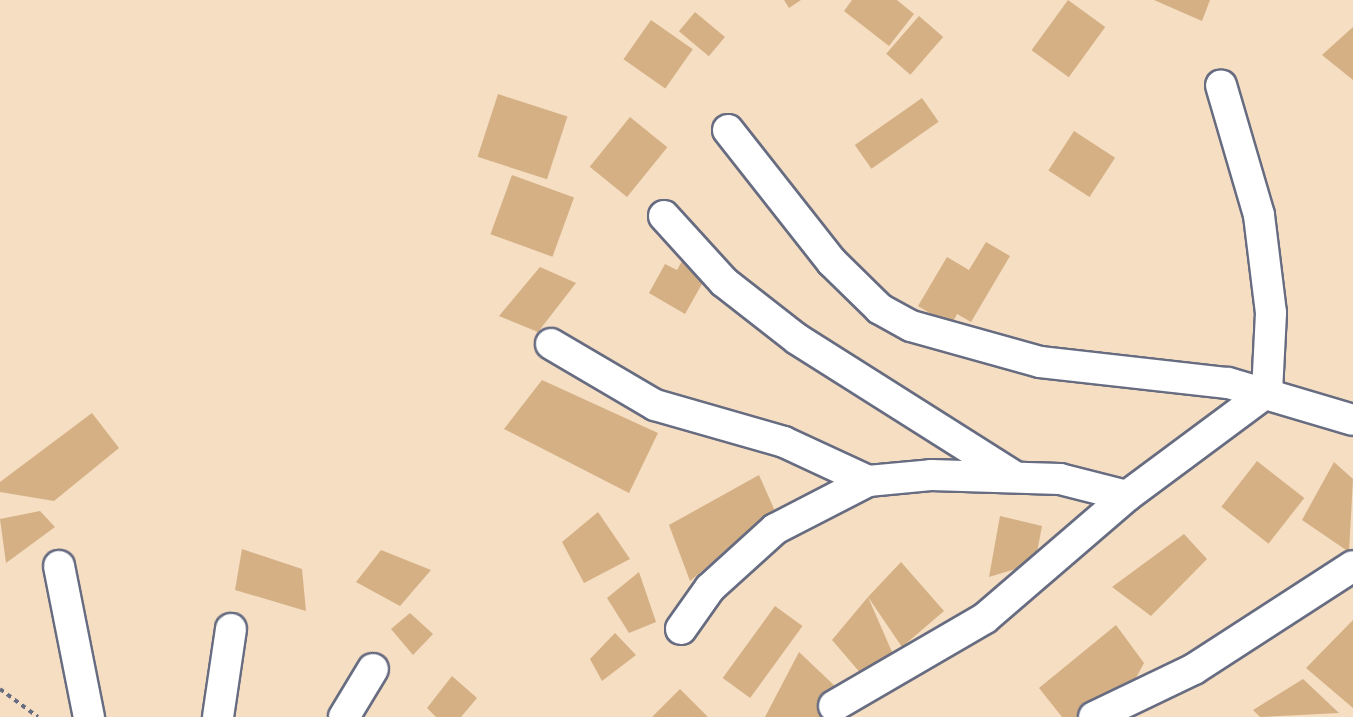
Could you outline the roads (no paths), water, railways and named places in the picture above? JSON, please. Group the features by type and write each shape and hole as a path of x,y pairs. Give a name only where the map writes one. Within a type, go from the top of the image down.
{"street":[{"path":"1221,85 1259,215 1271,313 1267,392"},
{"path":"728,130 832,262 880,309 911,326 1040,362 1267,392 1353,420"},
{"path":"664,216 724,282 797,339 1014,477"},
{"path":"550,344 655,405 784,442 868,481"},
{"path":"834,706 985,618 1128,496 1267,392"},
{"path":"681,628 710,588 775,530 868,481 931,475 1060,479 1128,496"},
{"path":"59,566 88,717"},
{"path":"1094,717 1194,669 1353,566"},
{"path":"218,717 231,629"},
{"path":"344,717 373,669"}]}
